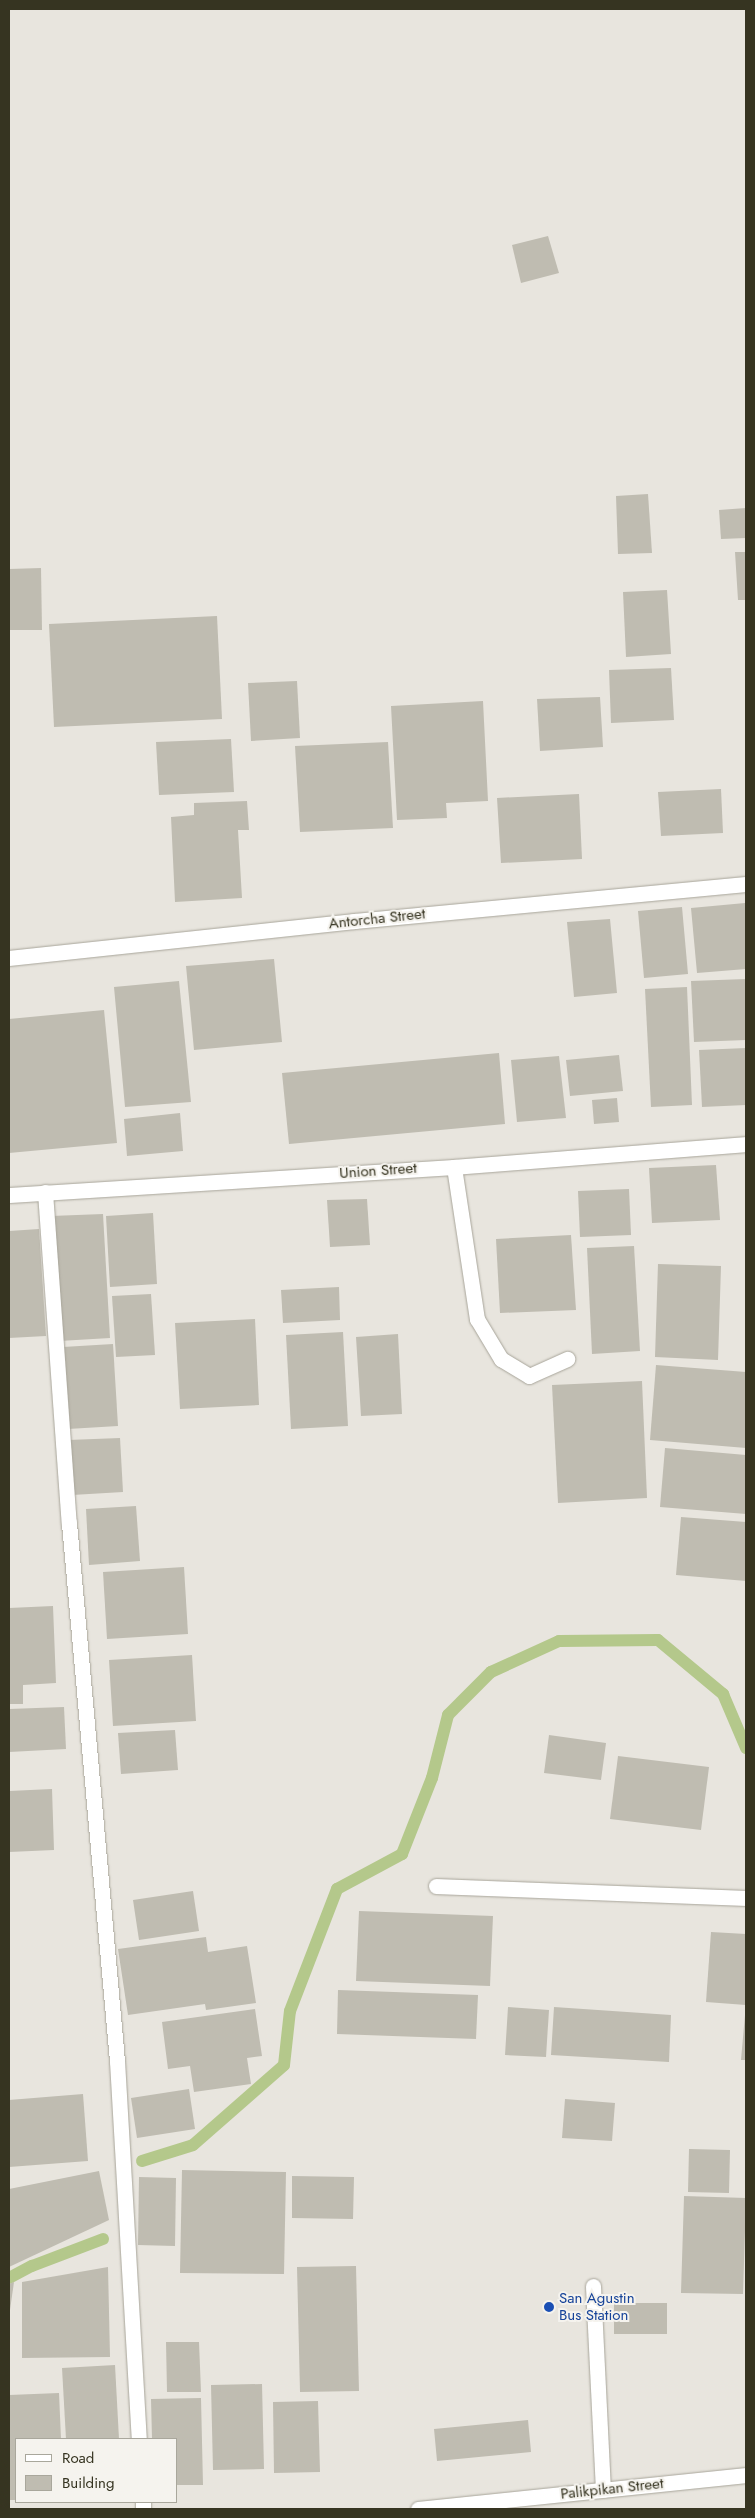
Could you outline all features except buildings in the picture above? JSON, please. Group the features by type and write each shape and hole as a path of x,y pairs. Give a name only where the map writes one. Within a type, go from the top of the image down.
{"street":[{"name":"Antorcha Street","path":"9,958 354,921 746,884"},
{"name":"Union Street","path":"9,1195 454,1167 746,1144"},
{"path":"454,1167 477,1319 501,1359 530,1376 567,1359"},
{"path":"45,1192 69,1523 118,2061 139,2438"},
{"path":"436,1886 746,1898"},
{"path":"593,2286 603,2490"},
{"name":"Palikpikan Street","path":"418,2509 746,2475"}],"waterway":[{"path":"142,2161 193,2145 284,2065 290,2011 337,1889 402,1854 432,1778 448,1715 491,1672 559,1641 658,1640 723,1694 746,1748"},
{"path":"9,2278 32,2266 103,2239"}],"place":[{"name":"San Agustin Bus Station","path":"549,2307"}]}
